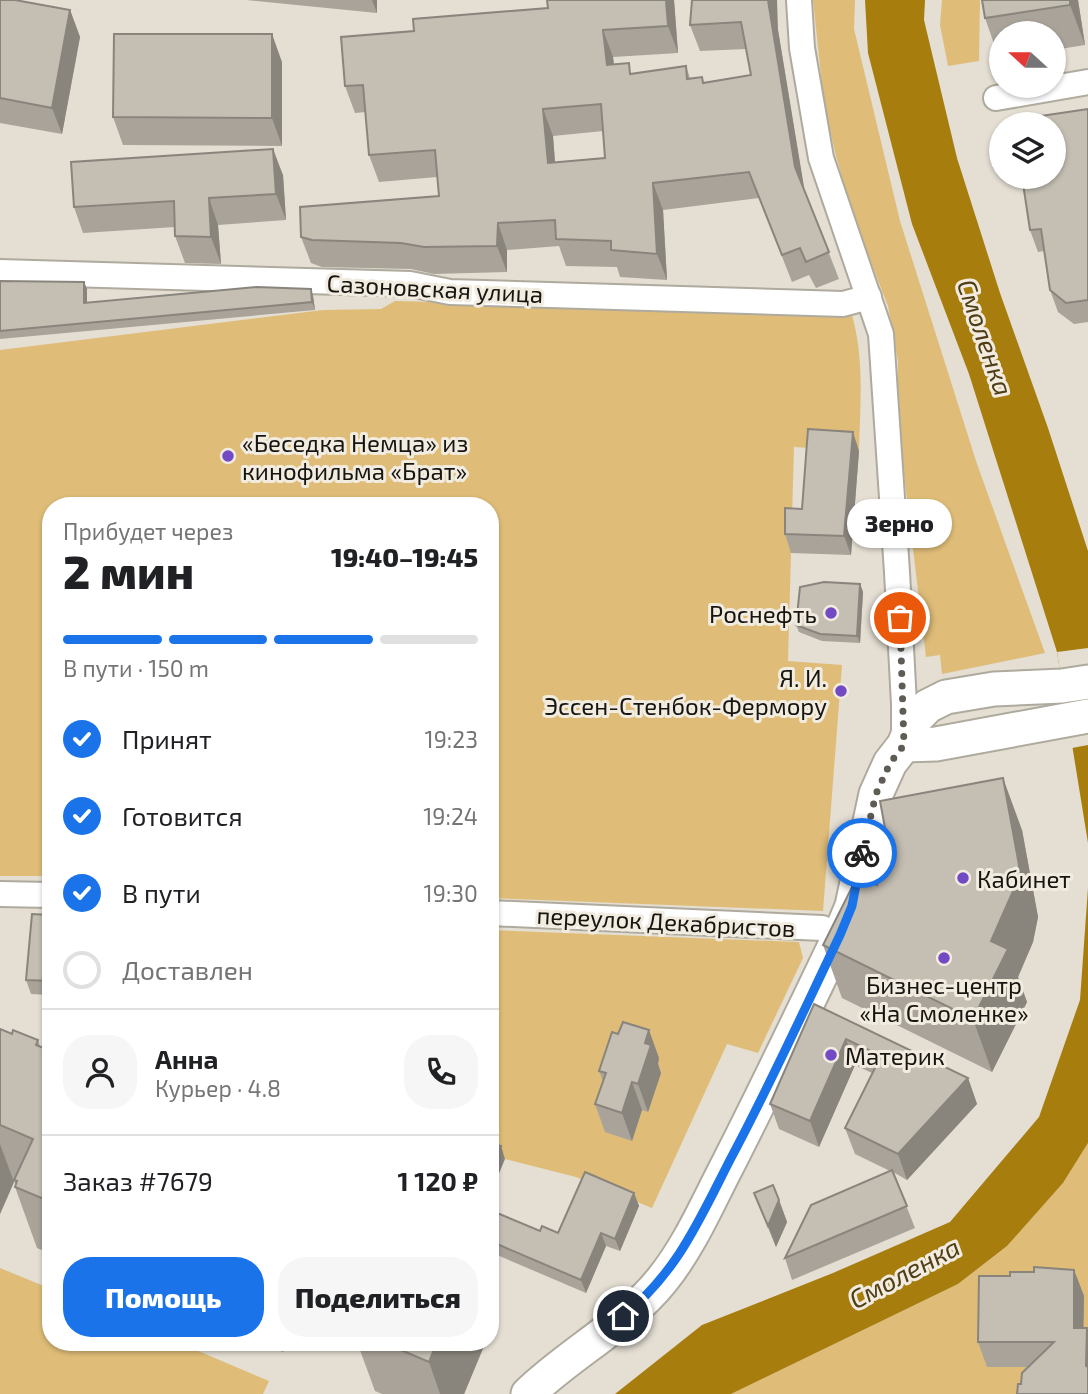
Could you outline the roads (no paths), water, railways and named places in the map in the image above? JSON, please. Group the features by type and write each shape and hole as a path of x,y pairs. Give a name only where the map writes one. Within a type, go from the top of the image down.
{"main road":[{"path":"528,1394 552,1371 640,1302 662,1280 681,1253 748,1126 840,935 852,906 876,794 890,763 904,745 914,720 928,706 946,697 994,689 1075,684"},
{"path":"904,745 936,744 1078,717"}],"street":[{"path":"799,0 803,48 821,158 881,334 904,704 904,745"},
{"path":"1066,86 1088,82"},
{"name":"Сазоновская улица","path":"0,272 410,284 450,292 843,304 869,297"},
{"path":"0,894 42,895"},
{"name":"переулок Декабристов","path":"499,913 822,928 840,935"}],"water":[{"name":"Смоленка","path":"865,0 925,0 924,20 957,158 1088,551 1088,843 1057,652 969,374 912,224 868,53"},
{"name":"Смоленка","path":"1088,888 1088,1143 1063,1183 1007,1246 958,1284 731,1394 615,1394 702,1325 833,1273 950,1222 1039,1117 1080,1000"}],"place":[{"name":"«Беседка Немца» из кинофильма «Брат»","path":"228,456"},
{"name":"Роснефть","path":"831,613"},
{"name":"Зерно","path":"900,618"},
{"name":"Я. И. Эссен-Стенбок-Фермору","path":"841,691"},
{"name":"Кабинет","path":"963,878"},
{"name":"Бизнес-центр «На Смоленке»","path":"944,958"},
{"name":"Материк","path":"831,1055"}]}
